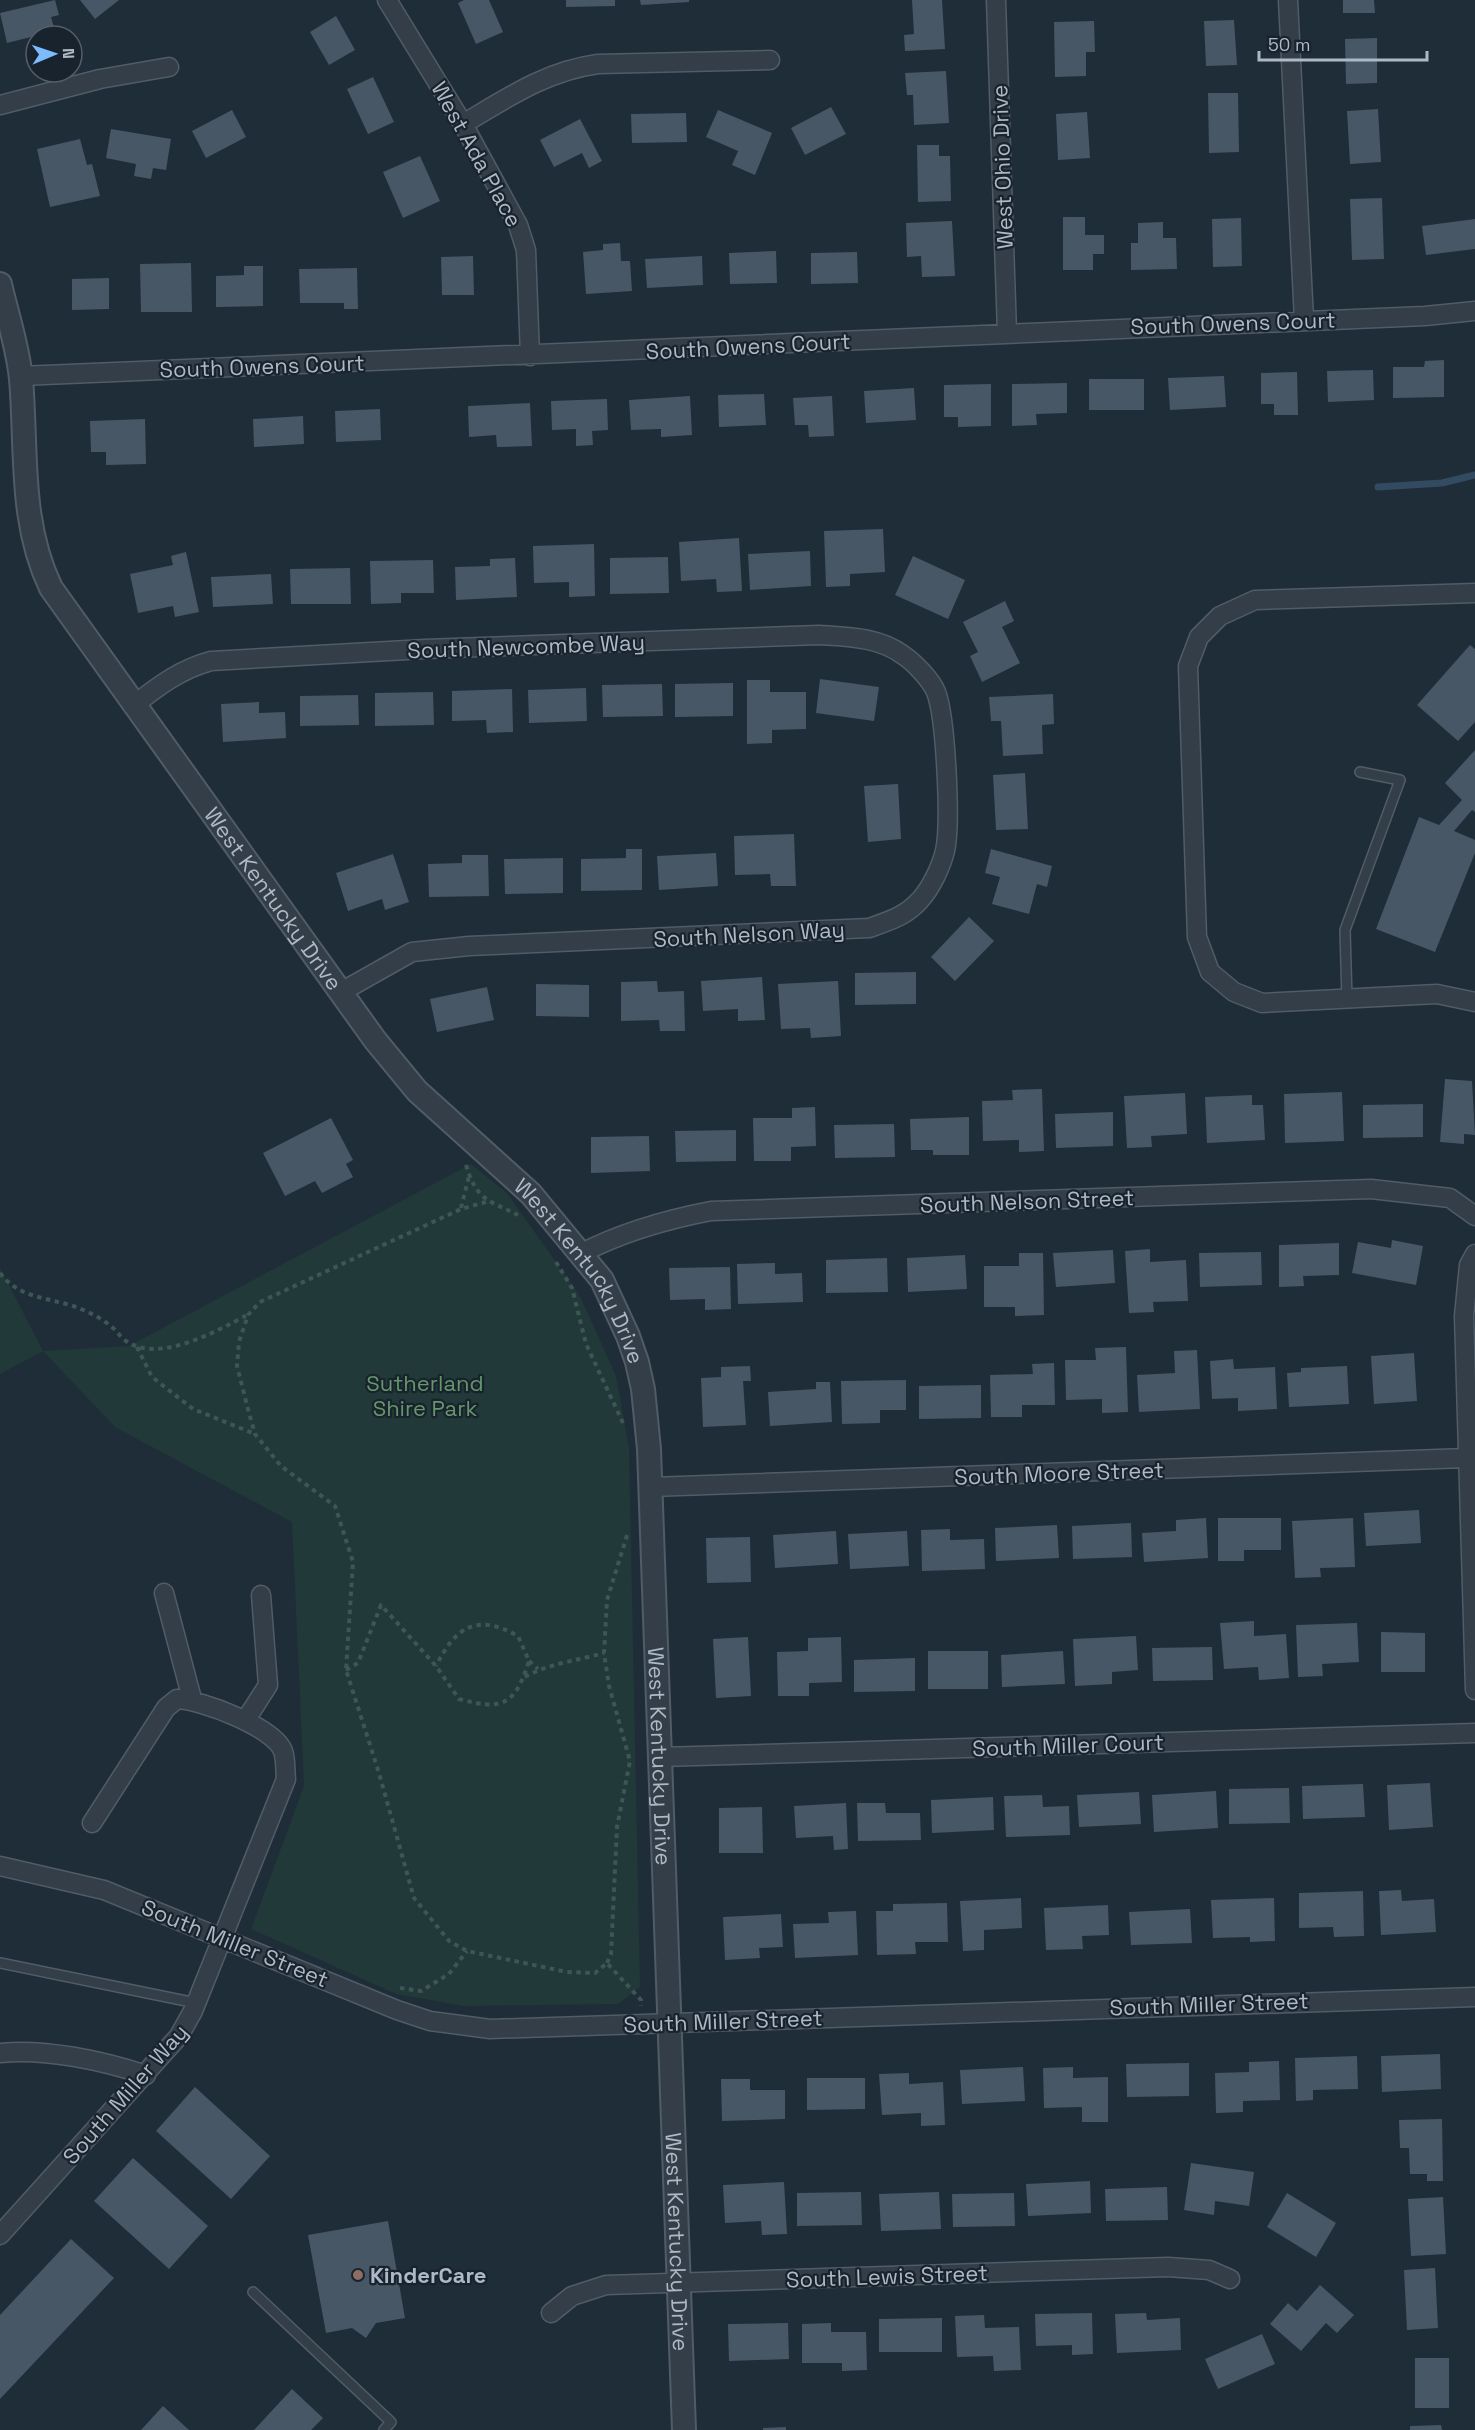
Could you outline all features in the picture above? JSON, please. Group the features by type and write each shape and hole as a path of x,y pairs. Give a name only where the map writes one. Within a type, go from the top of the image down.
{"street":[{"name":"West Ada Place","path":"387,0 463,124 518,225 526,250 530,356"},
{"name":"West Ohio Drive","path":"996,0 1007,333"},
{"path":"1288,0 1304,320"},
{"path":"463,124 540,79 571,68 598,64 770,60"},
{"path":"0,105 100,79 169,67"},
{"name":"West Kentucky Drive","path":"0,284 21,376 29,522 40,566 68,614 375,1040 417,1091 531,1194 602,1280 617,1310 637,1362 647,1417 651,1487 684,2430"},
{"name":"South Owens Court","path":"21,376 1425,316 1475,310"},
{"path":"1475,593 1255,600 1220,616 1199,637 1188,666 1197,937 1210,972 1234,992 1262,1003 1437,994 1475,1002"},
{"name":"South Newcombe Way","path":"133,706 163,682 194,666 212,661 425,649 843,636 885,645 903,655 920,673"},
{"name":"South Nelson Way","path":"341,992 412,952 469,946 869,928 904,915 921,899 936,875 945,851 947,792 941,710 935,690 920,673"},
{"name":"South Nelson Street","path":"580,1254 605,1241 656,1222 711,1211 1371,1189 1450,1198 1475,1216"},
{"path":"1475,1254 1469,1265 1464,1316 1466,1458 1475,1690"},
{"name":"South Moore Street","path":"651,1487 1466,1458"},
{"path":"92,1823 166,1708 177,1699 192,1700 164,1593"},
{"path":"245,1721 268,1685 261,1595"},
{"name":"South Miller Way","path":"0,2235 180,2036 196,2003 286,1779 283,1750 266,1732 206,1703 192,1700"},
{"name":"South Miller Court","path":"661,1757 1475,1732"},
{"name":"South Miller Street","path":"0,1866 88,1885 222,1936 397,2010 430,2021 490,2029 1475,1997"},
{"path":"0,2054 18,2051 113,2064 146,2075"},
{"name":"South Lewis Street","path":"551,2313 572,2296 594,2287 678,2282 1168,2267 1209,2270 1230,2279"}],"lane":[{"path":"1347,1000 1346,930 1400,780 1360,772"},
{"path":"0,1963 196,2003"},
{"path":"253,2292 391,2422 384,2430"}],"path":[{"path":"461,1209 469,1176"},
{"path":"0,1273 8,1284 25,1294 73,1306 98,1317 125,1341 136,1346 177,1346 201,1339 248,1315 260,1302 461,1209 486,1202 517,1214 523,1220"},
{"path":"554,1260 572,1288 586,1344 625,1427"},
{"path":"572,1288 578,1286"},
{"path":"248,1315 239,1342 237,1366 255,1434 281,1466 335,1506 353,1562 346,1671 379,1773 414,1898 448,1941 467,1951 567,1972 595,1973 607,1963 610,1954 617,1827 630,1761 609,1686 604,1653 608,1600 629,1530"},
{"path":"136,1346 152,1377 193,1409 255,1434"},
{"path":"346,1671 358,1664 381,1605 436,1666 459,1699 480,1705 505,1702 512,1698 524,1678 529,1662"},
{"path":"436,1666 454,1635 465,1628 488,1624 502,1627 518,1636 529,1662 538,1669"},
{"path":"524,1678 538,1669 551,1668 604,1653"},
{"path":"390,1987 421,1991 449,1974 467,1951"},
{"path":"607,1963 641,2000 642,2024"}],"green space":[{"name":"Sutherland Shire Park","path":"471,1164 507,1193 580,1296 616,1376 629,1448 640,1987 618,2004 464,2006 396,1994 251,1929 304,1786 292,1522 115,1427 43,1351 129,1346"},
{"path":"0,1268 43,1351 0,1374"}],"building":[{"path":"55,0 59,15 51,17 53,24 24,24 24,39 7,43 0,13"},
{"path":"80,0 119,0 95,19"},
{"path":"464,0 489,0 503,32 476,44 458,3"},
{"path":"566,0 615,0 615,6 566,7"},
{"path":"640,0 689,0 689,2 641,5"},
{"path":"912,0 942,0 945,49 905,51 904,35 914,34"},
{"path":"1343,0 1374,0 1375,13 1343,13"},
{"path":"336,16 355,50 329,65 310,32"},
{"path":"1234,20 1237,65 1206,66 1204,21"},
{"path":"1094,21 1095,52 1086,52 1086,76 1055,77 1054,22"},
{"path":"1377,38 1377,83 1346,84 1345,39"},
{"path":"946,71 949,123 914,125 913,95 907,95 905,73"},
{"path":"373,77 394,122 368,134 347,89"},
{"path":"1208,93 1238,93 1239,152 1209,153"},
{"path":"831,107 846,134 805,155 791,128"},
{"path":"1378,109 1381,162 1350,164 1347,111"},
{"path":"232,110 246,137 206,158 192,131"},
{"path":"718,110 772,133 755,175 732,165 738,151 706,137"},
{"path":"1087,112 1090,158 1058,160 1056,114"},
{"path":"686,113 687,142 632,143 631,114"},
{"path":"580,119 602,161 589,168 582,153 554,167 540,140"},
{"path":"111,129 171,139 166,170 153,168 151,179 134,176 136,164 106,158"},
{"path":"80,139 87,165 92,164 100,196 50,207 37,149"},
{"path":"917,145 939,145 939,156 950,156 951,201 918,202"},
{"path":"420,156 440,201 403,218 383,172"},
{"path":"1382,198 1384,259 1352,260 1350,199"},
{"path":"1063,217 1085,217 1085,235 1104,235 1104,254 1093,254 1093,270 1063,270"},
{"path":"1241,218 1242,266 1213,267 1212,219"},
{"path":"1475,219 1475,249 1426,255 1422,226"},
{"path":"952,221 955,276 922,277 921,256 907,257 906,223"},
{"path":"1163,222 1163,238 1176,238 1177,269 1131,270 1131,243 1138,243 1138,223"},
{"path":"620,243 621,261 630,261 632,291 586,294 583,252 603,250 603,244"},
{"path":"776,251 777,283 730,284 729,253"},
{"path":"857,252 858,283 811,284 811,253"},
{"path":"473,256 474,295 442,295 441,257"},
{"path":"702,256 703,285 647,288 645,259"},
{"path":"191,263 192,312 141,312 140,264"},
{"path":"244,266 263,266 263,306 216,307 216,276 244,275"},
{"path":"357,268 358,309 344,309 344,303 300,303 299,269"},
{"path":"109,278 109,309 72,310 72,279"},
{"path":"1444,360 1444,397 1393,398 1393,367 1424,367 1425,361"},
{"path":"1373,370 1374,400 1328,402 1327,371"},
{"path":"1297,372 1298,415 1274,415 1274,404 1261,404 1261,373"},
{"path":"1224,376 1226,407 1170,410 1168,378"},
{"path":"1089,379 1144,379 1144,410 1089,410"},
{"path":"1067,383 1067,413 1036,414 1037,425 1012,426 1012,384"},
{"path":"991,384 991,426 958,427 958,417 944,417 944,385"},
{"path":"914,388 916,420 866,423 864,391"},
{"path":"764,394 766,425 719,427 718,395"},
{"path":"690,396 692,435 661,437 661,429 631,430 629,400"},
{"path":"832,396 834,436 809,437 808,425 795,425 793,398"},
{"path":"607,399 608,430 592,431 593,445 576,446 576,429 552,430 551,401"},
{"path":"530,403 532,446 497,447 496,435 469,437 468,406"},
{"path":"380,409 381,440 336,442 335,411"},
{"path":"303,416 304,444 254,447 253,419"},
{"path":"145,419 146,464 106,465 106,452 91,452 90,421"},
{"path":"883,529 885,572 850,574 850,586 826,587 824,531"},
{"path":"739,538 742,591 717,592 716,579 681,581 679,542"},
{"path":"594,544 595,596 569,597 569,582 534,583 533,546"},
{"path":"810,551 811,586 750,590 748,554"},
{"path":"186,552 199,612 175,617 173,606 138,613 130,574 173,565 171,556"},
{"path":"913,556 965,580 948,619 895,595"},
{"path":"668,557 669,593 610,594 610,558"},
{"path":"515,558 517,597 456,600 455,567 490,566 490,559"},
{"path":"433,560 434,593 401,593 401,603 371,604 370,561"},
{"path":"350,568 351,604 291,604 290,569"},
{"path":"271,574 273,604 213,607 211,577"},
{"path":"1005,601 1014,621 1002,627 1020,663 982,682 970,656 978,652 963,622"},
{"path":"1470,645 1475,649 1475,722 1458,741 1417,705"},
{"path":"820,679 879,687 874,721 816,713"},
{"path":"747,680 770,680 770,692 806,692 806,729 772,730 772,743 747,744"},
{"path":"733,683 733,716 675,717 675,684"},
{"path":"662,684 663,716 603,717 602,685"},
{"path":"586,688 587,721 529,723 528,690"},
{"path":"512,689 513,732 487,733 486,720 452,721 452,691"},
{"path":"433,692 434,725 375,726 375,693"},
{"path":"1053,694 1054,724 1042,725 1043,754 1003,756 1001,721 991,721 989,697"},
{"path":"358,695 359,725 300,726 300,696"},
{"path":"259,702 259,713 285,712 286,738 223,742 221,704"},
{"path":"1475,750 1475,812 1472,810 1454,831 1475,840 1475,853 1435,952 1376,929 1419,817 1439,825 1462,800 1445,783"},
{"path":"1025,773 1028,829 996,830 993,775"},
{"path":"898,784 901,839 868,842 864,786"},
{"path":"794,834 796,886 771,886 770,874 735,875 734,836"},
{"path":"626,849 642,849 642,890 581,891 581,859 626,858"},
{"path":"991,849 1052,866 1047,887 1037,884 1029,914 992,904 1000,877 985,873"},
{"path":"716,853 718,886 659,890 657,856"},
{"path":"393,854 409,902 385,910 382,899 348,911 336,873"},
{"path":"462,855 488,855 489,896 429,897 428,864 462,863"},
{"path":"563,858 563,893 505,894 504,859"},
{"path":"969,917 994,941 955,981 931,957"},
{"path":"916,972 916,1004 855,1005 855,973"},
{"path":"762,977 765,1020 738,1021 738,1009 703,1011 701,981"},
{"path":"657,981 658,992 684,991 685,1031 660,1031 659,1020 621,1021 621,982"},
{"path":"838,981 841,1036 811,1038 810,1028 781,1029 778,984"},
{"path":"536,984 589,985 589,1017 536,1016"},
{"path":"487,987 494,1020 437,1032 430,999"},
{"path":"1445,1079 1472,1081 1475,1135 1464,1134 1464,1144 1440,1142"},
{"path":"1042,1089 1044,1151 1019,1152 1019,1140 983,1141 982,1101 1013,1100 1012,1090"},
{"path":"1342,1092 1344,1141 1285,1143 1284,1094"},
{"path":"1185,1093 1187,1134 1151,1136 1152,1147 1127,1148 1124,1096"},
{"path":"1252,1095 1252,1105 1263,1105 1265,1140 1207,1143 1205,1097"},
{"path":"1423,1104 1423,1137 1363,1138 1363,1105"},
{"path":"815,1107 816,1146 791,1147 791,1161 754,1161 753,1118 792,1118 792,1108"},
{"path":"1113,1112 1113,1146 1056,1148 1055,1114"},
{"path":"969,1117 969,1155 933,1155 933,1150 911,1150 910,1119"},
{"path":"331,1118 353,1160 346,1164 353,1177 322,1193 315,1181 285,1196 263,1153"},
{"path":"894,1124 895,1157 835,1158 834,1125"},
{"path":"736,1130 736,1161 676,1162 675,1131"},
{"path":"649,1136 650,1171 591,1173 591,1137"},
{"path":"1392,1240 1423,1246 1416,1285 1352,1273 1358,1242 1391,1248"},
{"path":"1339,1243 1339,1275 1303,1276 1304,1286 1279,1287 1279,1245"},
{"path":"1150,1249 1150,1262 1186,1260 1188,1301 1153,1302 1154,1312 1129,1313 1125,1251"},
{"path":"1113,1250 1115,1283 1056,1287 1053,1253"},
{"path":"1261,1252 1262,1285 1200,1287 1199,1253"},
{"path":"1019,1253 1043,1253 1044,1315 1015,1316 1015,1307 984,1307 984,1266 1019,1266"},
{"path":"965,1255 967,1289 908,1292 907,1258"},
{"path":"887,1258 888,1292 826,1293 826,1260"},
{"path":"775,1263 775,1274 802,1273 803,1302 738,1304 737,1264"},
{"path":"730,1267 731,1309 705,1310 705,1299 670,1300 669,1268"},
{"path":"1126,1347 1128,1412 1102,1413 1102,1399 1066,1400 1065,1360 1096,1360 1095,1348"},
{"path":"1197,1350 1200,1409 1139,1412 1137,1375 1175,1373 1174,1351"},
{"path":"1414,1353 1417,1401 1374,1404 1371,1356"},
{"path":"1233,1359 1234,1369 1275,1367 1277,1409 1238,1411 1238,1398 1212,1399 1210,1361"},
{"path":"1054,1363 1055,1405 1022,1405 1022,1417 991,1417 990,1375 1033,1374 1032,1364"},
{"path":"750,1366 751,1381 743,1381 746,1425 703,1427 701,1378 721,1377 721,1367"},
{"path":"1347,1366 1349,1404 1289,1407 1287,1373 1301,1372 1301,1368"},
{"path":"906,1380 906,1410 880,1410 880,1423 842,1424 841,1381"},
{"path":"816,1382 830,1382 832,1422 770,1426 768,1392 816,1389"},
{"path":"981,1385 981,1418 919,1419 919,1386"},
{"path":"1419,1510 1421,1543 1366,1546 1364,1513"},
{"path":"1206,1518 1208,1558 1144,1562 1142,1533 1176,1531 1176,1520"},
{"path":"1218,1518 1281,1518 1281,1550 1244,1550 1244,1561 1218,1561"},
{"path":"1353,1518 1355,1567 1320,1568 1321,1577 1295,1578 1292,1521"},
{"path":"1131,1523 1132,1557 1073,1559 1072,1526"},
{"path":"1057,1525 1059,1558 996,1561 995,1528"},
{"path":"950,1529 950,1540 984,1539 985,1569 922,1571 921,1530"},
{"path":"836,1531 838,1564 775,1568 773,1535"},
{"path":"907,1531 909,1566 850,1569 848,1534"},
{"path":"750,1537 751,1582 707,1583 706,1538"},
{"path":"1254,1621 1254,1636 1286,1634 1289,1678 1259,1680 1258,1667 1224,1669 1220,1623"},
{"path":"1357,1623 1359,1662 1322,1664 1323,1676 1298,1677 1296,1625"},
{"path":"1381,1632 1425,1633 1425,1672 1381,1672"},
{"path":"1136,1636 1138,1670 1112,1672 1112,1684 1075,1686 1073,1639"},
{"path":"748,1637 751,1696 716,1698 713,1639"},
{"path":"841,1637 842,1682 809,1683 809,1696 778,1696 777,1652 808,1651 808,1638"},
{"path":"1212,1647 1213,1680 1153,1681 1152,1648"},
{"path":"928,1651 988,1651 988,1689 928,1689"},
{"path":"1063,1651 1065,1684 1002,1687 1001,1655"},
{"path":"915,1658 915,1691 854,1692 854,1660"},
{"path":"1430,1783 1433,1827 1389,1830 1387,1785"},
{"path":"1363,1784 1365,1817 1303,1819 1302,1786"},
{"path":"1289,1788 1290,1823 1229,1824 1229,1789"},
{"path":"1216,1791 1218,1828 1154,1832 1152,1795"},
{"path":"1139,1792 1141,1824 1079,1827 1077,1795"},
{"path":"1042,1795 1043,1807 1069,1806 1070,1835 1006,1837 1004,1796"},
{"path":"993,1797 994,1830 932,1833 931,1800"},
{"path":"846,1803 848,1849 834,1850 833,1836 796,1838 794,1806"},
{"path":"857,1803 885,1803 886,1813 920,1813 921,1840 858,1841"},
{"path":"762,1807 763,1853 719,1853 719,1808"},
{"path":"1401,1890 1402,1901 1434,1899 1436,1932 1381,1935 1379,1891"},
{"path":"1363,1891 1364,1936 1334,1937 1333,1927 1299,1928 1299,1893"},
{"path":"1021,1898 1022,1928 984,1930 984,1950 963,1951 960,1901"},
{"path":"1274,1898 1275,1941 1250,1942 1250,1937 1213,1938 1211,1900"},
{"path":"947,1903 948,1942 915,1942 916,1954 877,1955 876,1911 893,1911 893,1904"},
{"path":"1108,1905 1109,1935 1082,1936 1083,1949 1046,1950 1044,1908"},
{"path":"1190,1909 1192,1943 1131,1945 1129,1912"},
{"path":"856,1911 858,1955 795,1958 793,1924 829,1923 828,1912"},
{"path":"781,1914 783,1947 759,1948 760,1958 725,1960 723,1917"},
{"path":"1440,2054 1441,2089 1382,2092 1381,2056"},
{"path":"1357,2056 1358,2089 1313,2090 1313,2100 1296,2101 1295,2058"},
{"path":"1279,2061 1280,2100 1243,2101 1243,2112 1216,2113 1215,2073 1249,2072 1249,2062"},
{"path":"1189,2063 1189,2096 1127,2097 1126,2064"},
{"path":"1023,2067 1025,2101 962,2104 960,2070"},
{"path":"1073,2067 1073,2078 1108,2077 1108,2122 1082,2122 1082,2107 1044,2108 1043,2068"},
{"path":"909,2073 909,2084 943,2082 945,2125 921,2126 921,2113 882,2115 879,2074"},
{"path":"807,2078 865,2078 865,2109 807,2110"},
{"path":"721,2079 750,2079 750,2090 785,2090 785,2119 722,2121"},
{"path":"195,2087 270,2156 231,2199 156,2131"},
{"path":"1442,2119 1443,2181 1427,2181 1427,2174 1410,2174 1409,2148 1400,2148 1399,2120"},
{"path":"133,2158 208,2226 169,2269 94,2201"},
{"path":"1191,2163 1254,2172 1249,2206 1215,2201 1214,2215 1184,2210"},
{"path":"1090,2181 1091,2213 1028,2216 1026,2184"},
{"path":"784,2182 787,2234 762,2235 761,2221 725,2223 723,2185"},
{"path":"1167,2187 1168,2220 1106,2221 1105,2189"},
{"path":"861,2192 862,2225 797,2226 797,2193"},
{"path":"939,2192 941,2229 881,2231 879,2194"},
{"path":"1014,2193 1015,2226 953,2227 952,2194"},
{"path":"1287,2193 1336,2223 1316,2257 1267,2227"},
{"path":"1443,2197 1446,2254 1411,2256 1408,2199"},
{"path":"388,2221 405,2318 376,2323 366,2338 352,2328 326,2333 308,2235"},
{"path":"71,2239 114,2278 0,2399 0,2315"},
{"path":"1435,2268 1438,2328 1407,2330 1404,2270"},
{"path":"1320,2285 1354,2315 1337,2333 1326,2323 1301,2351 1270,2324 1288,2303 1297,2311"},
{"path":"1092,2313 1093,2354 1072,2355 1072,2345 1036,2346 1035,2314"},
{"path":"1146,2313 1147,2320 1180,2318 1181,2350 1117,2353 1115,2314"},
{"path":"984,2315 985,2328 1019,2327 1021,2370 994,2371 993,2356 957,2357 955,2316"},
{"path":"942,2318 942,2352 879,2352 879,2319"},
{"path":"788,2323 789,2359 729,2361 728,2324"},
{"path":"831,2323 831,2332 866,2332 867,2370 842,2371 842,2363 802,2363 802,2324"},
{"path":"1262,2334 1275,2364 1218,2389 1205,2359"},
{"path":"1415,2358 1449,2358 1449,2408 1415,2408"},
{"path":"292,2389 323,2418 311,2430 254,2430"},
{"path":"163,2406 189,2430 141,2430"},
{"path":"1441,2425 1442,2430 1410,2430 1410,2426"},
{"path":"786,2427 786,2430 763,2430 763,2428"}],"waterway":[{"path":"1378,487 1442,483 1475,475"}],"place":[{"name":"KinderCare","path":"358,2275"}]}
